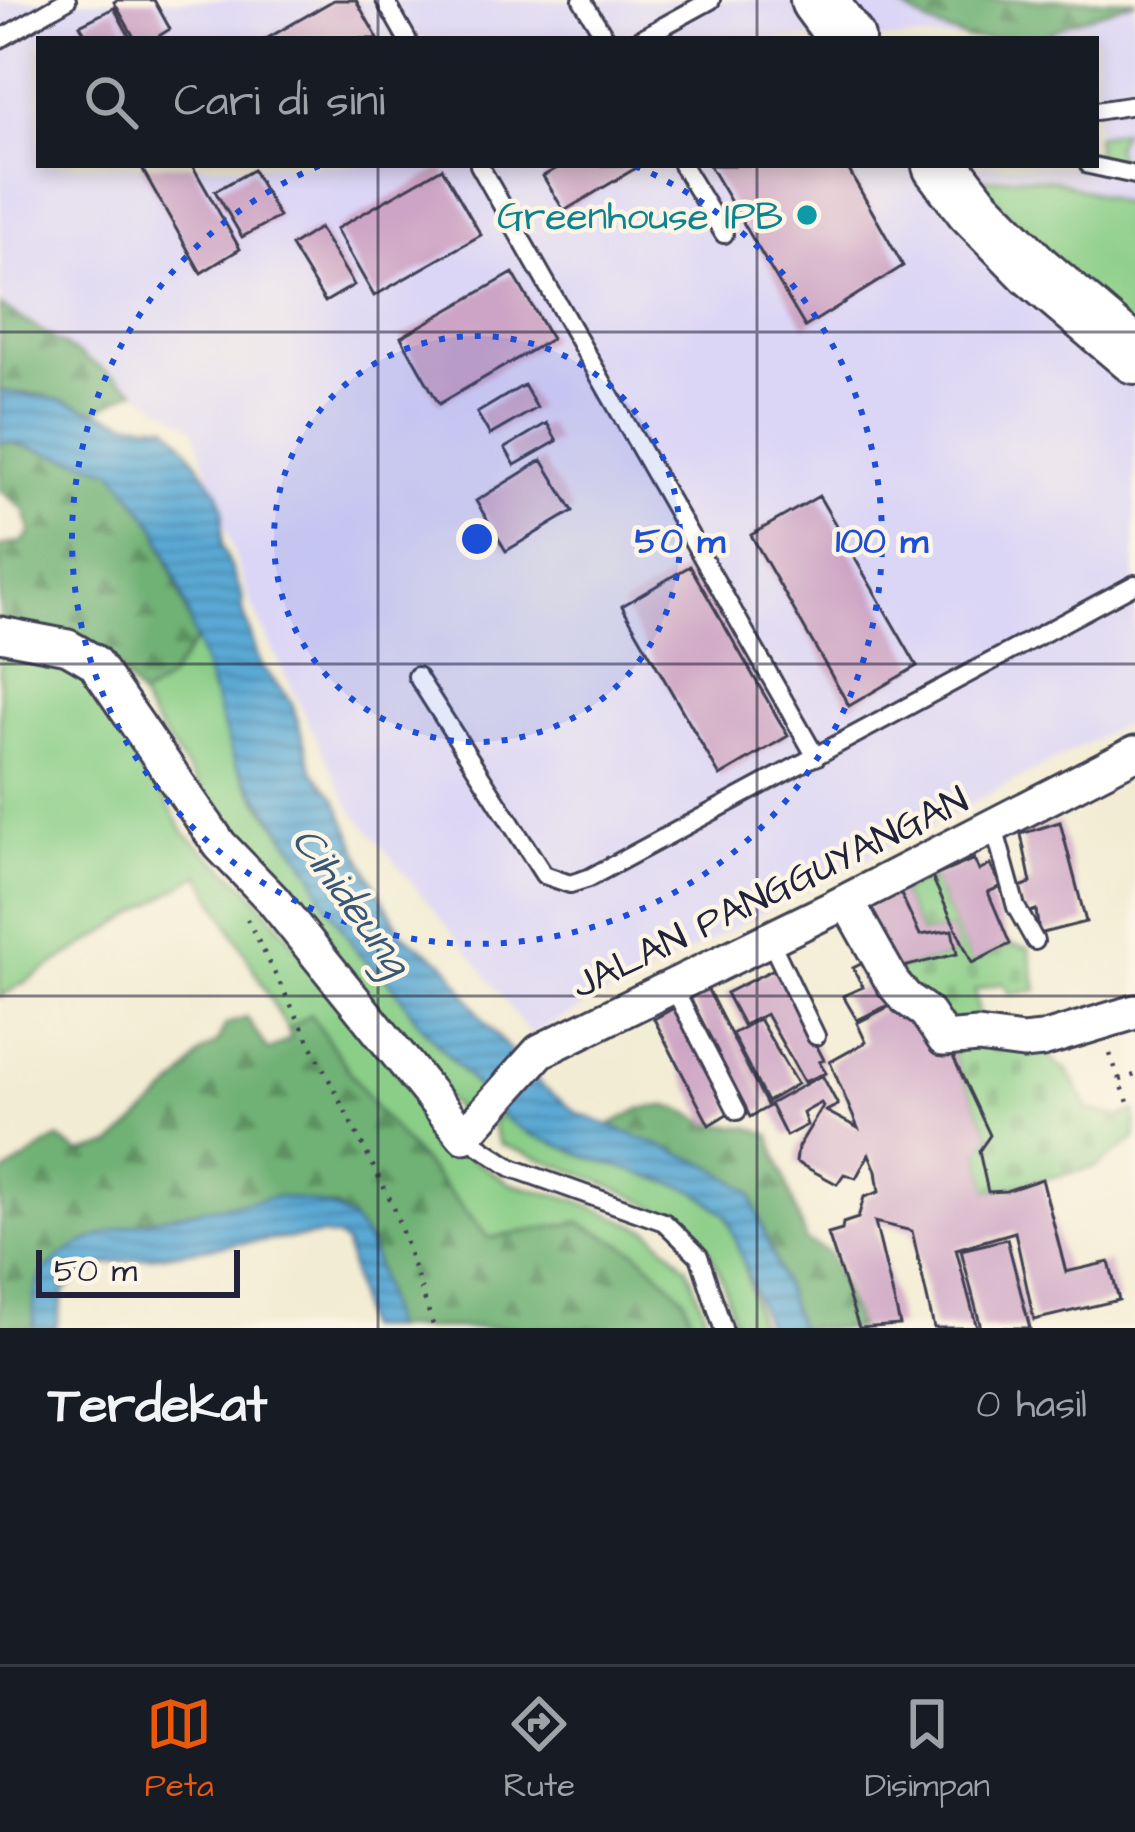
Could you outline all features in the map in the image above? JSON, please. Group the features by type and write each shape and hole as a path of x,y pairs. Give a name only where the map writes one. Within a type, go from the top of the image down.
{"highway":[{"path":"818,0 845,36"},
{"path":"942,168 973,208 1034,271 1135,356"}],"street":[{"path":"0,634 68,647 94,662 220,845 474,1126"},
{"name":"JALAN PANGGUYANGAN","path":"474,1126 540,1052 1135,753"},
{"path":"848,901 893,983 926,1012 944,1039 1042,1040 1135,1012"}],"lane":[{"path":"0,39 67,0"},
{"path":"385,0 405,36"},
{"path":"582,0 604,36"},
{"path":"645,36 711,0"},
{"path":"1099,111 1135,105"},
{"path":"1099,167 1135,175"},
{"path":"480,168 816,757"},
{"path":"684,168 724,234"},
{"path":"417,676 544,875 570,884 589,878 1135,584"},
{"path":"994,827 1016,907 1035,941"},
{"path":"769,938 816,1036"},
{"path":"673,988 737,1112"},
{"path":"474,1126 512,1168 664,1222 681,1234 699,1256 723,1328"}],"path":[{"path":"242,910 392,1204 434,1328"},
{"path":"1110,1054 1129,1105"},
{"path":"1120,1080 1135,1075"}],"shaded area":[{"path":"0,0 1135,0 1135,718 530,1035 349,806 250,602 193,427 0,305"}],"green space":[{"path":"892,0 1135,0 1044,36 959,36 930,25"},
{"path":"1122,131 1115,147 1122,166 1099,162 1099,135"},
{"path":"976,180 1055,180 1135,207 1135,342"},
{"path":"0,305 136,390 92,412 42,395 0,391"},
{"path":"0,443 113,470 156,527 196,639 173,673 150,692 140,697 105,653 0,621 0,546 22,542 31,533 25,510 0,490"},
{"path":"196,639 235,763 313,874 321,896 360,956 391,983 422,1027 483,1094 474,1110 459,1113 377,1015 258,866 147,711 140,697 166,680"},
{"path":"0,647 48,653 82,673 125,731 186,835 249,888 470,1158 511,1184 575,1200 650,1231 687,1267 710,1328 693,1328 684,1297 579,1222 489,1238 377,1110 310,1015 288,1030 200,874 0,997"},
{"path":"932,877 972,962 1010,944 1029,948 1037,990 1010,994 1003,983 975,990 981,1031 949,1037 891,970 956,954 952,930 920,934 899,890"},
{"path":"310,1014 377,1110 489,1238 579,1222 637,1252 684,1297 693,1328 391,1328 370,1242 337,1208 277,1197 152,1221 34,1302 34,1328 0,1328 0,1176 58,1138 80,1153 112,1145 182,1079 202,1052 217,1043 226,1024 247,1018 268,1051 291,1038 288,1030"},
{"path":"947,1044 1043,1046 1056,1064 1068,1070 1088,1110 1120,1117 1135,1111 1135,1139 1096,1167 988,1192 979,1151 990,1135"},
{"path":"665,1106 712,1123 770,1135 806,1241 828,1252 858,1328 799,1328 750,1192 712,1166 608,1126 640,1109"},
{"path":"501,1113 532,1135 696,1191 726,1215 760,1328 736,1328 717,1267 690,1231 611,1186 500,1144 492,1125"}],"water":[{"name":"Cihideung","path":"0,391 61,400 129,422 167,425 179,437 219,493 222,546 242,595 260,664 292,703 313,771 336,799 402,934 447,965 485,1023 542,1086 577,1113 712,1166 750,1192 799,1328 767,1328 726,1215 696,1191 591,1158 508,1121 422,1027 391,983 360,956 321,896 313,874 235,763 156,527 113,470 0,443"},
{"path":"277,1197 334,1209 364,1234 379,1273 391,1328 363,1328 346,1245 339,1238 323,1235 106,1264 79,1277 64,1291 56,1328 34,1328 38,1282 54,1262 80,1245 146,1221"}],"building":[{"path":"154,0 170,29 159,36 133,36 114,2"},
{"path":"334,0 356,0 376,36 271,36"},
{"path":"114,8 129,36 86,36 80,25"},
{"path":"142,168 194,168 240,249 201,273"},
{"path":"442,168 481,235 374,296 336,229"},
{"path":"558,168 636,168 564,211 543,176"},
{"name":"Greenhouse IPB","path":"711,168 848,168 903,266 805,327"},
{"path":"253,170 279,217 242,237 215,191"},
{"path":"319,228 354,285 325,302 291,246"},
{"path":"513,273 551,339 439,404 401,337"},
{"path":"524,385 537,408 490,435 477,413"},
{"path":"547,423 557,441 515,465 505,448"},
{"path":"542,460 573,511 506,551 476,501"},
{"path":"819,496 917,666 849,706 751,535"},
{"path":"690,566 788,736 720,776 622,606"},
{"path":"1060,822 1086,922 1039,934 1036,910 1024,914 1017,888 1031,883 1021,834"},
{"path":"974,859 979,871 990,865 1002,886 988,892 1010,944 972,963 932,877"},
{"path":"899,890 920,935 952,930 957,954 891,970 858,911"},
{"path":"871,959 897,1001 857,1020 843,996 863,987 853,968"},
{"path":"776,968 824,1060 819,1062 826,1073 804,1082 766,1014 743,1025 726,993"},
{"path":"707,988 768,1107 750,1117 723,1065 732,1111 709,1125 654,1019 674,1008 705,1058 718,1052 690,998"},
{"path":"894,1004 947,1044 990,1135 979,1151 988,1192 1042,1179 1066,1272 1109,1262 1119,1300 1034,1320 1015,1232 956,1249 977,1328 934,1328 912,1231 875,1222 900,1325 859,1328 828,1234 858,1218 864,1197 879,1192 876,1171 869,1154 856,1178 844,1174 837,1184 796,1162 798,1147 823,1106 803,1113 807,1125 786,1136 770,1104 822,1075 838,1105 826,1111 858,1128 830,1062 866,1042 857,1023"},
{"path":"759,1019 797,1084 767,1102 732,1034"},
{"path":"1007,1239 1030,1328 981,1328 961,1250"}],"place":[{"name":"Greenhouse IPB","path":"807,215"}]}
